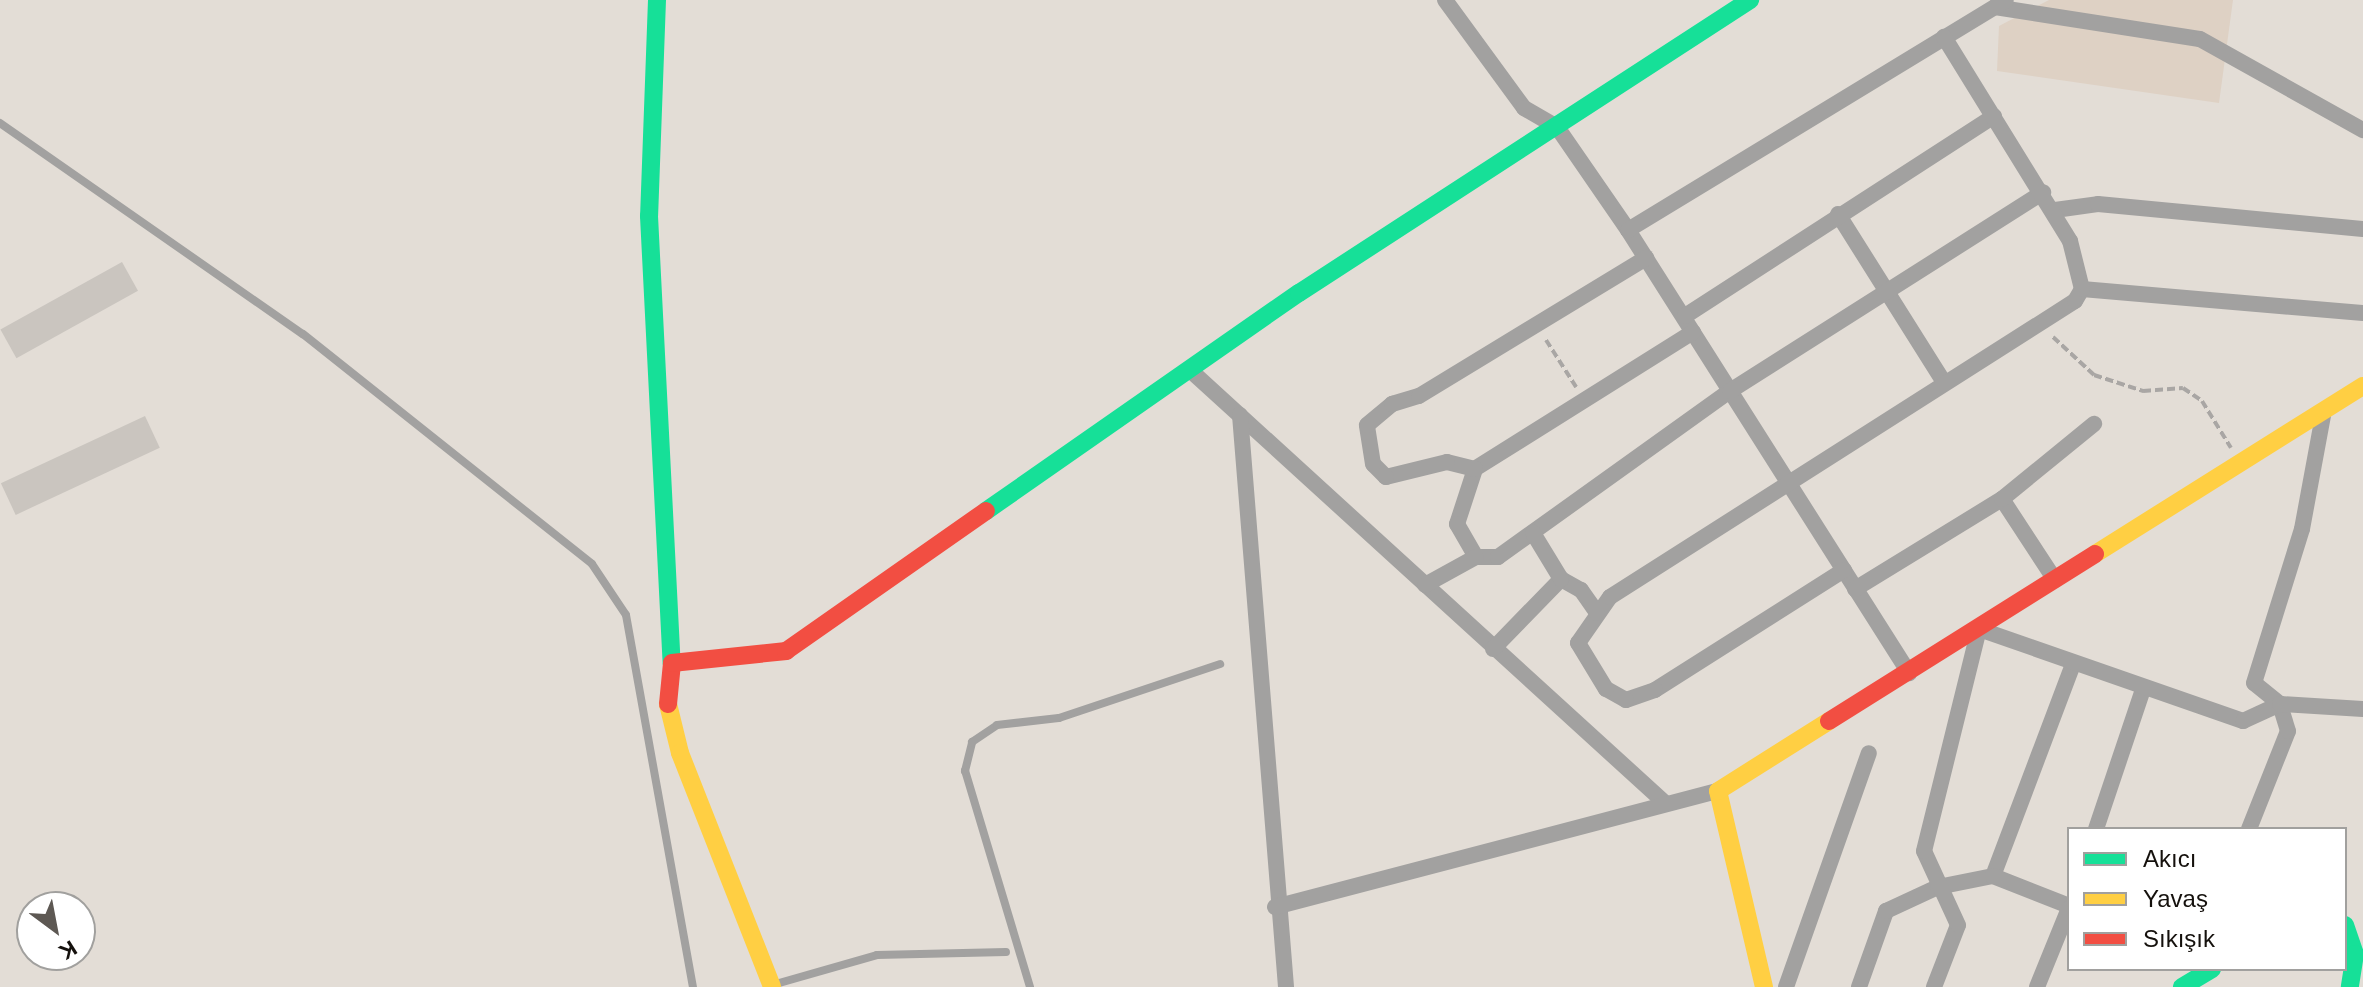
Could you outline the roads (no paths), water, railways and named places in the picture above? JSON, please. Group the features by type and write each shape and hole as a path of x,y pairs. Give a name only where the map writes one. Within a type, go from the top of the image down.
{"street":[{"path":"657,0 649,216 672,663 668,703 680,753 772,986"},
{"path":"1445,0 1524,108 1557,127 1685,316 1909,673"},
{"path":"672,663 786,651 1190,370 1750,0"},
{"path":"1628,230 2000,3 2200,39 2363,130"},
{"path":"1944,37 2055,210 2082,289"},
{"path":"1685,316 1838,214 1994,116"},
{"path":"1425,585 1476,557 1498,557 1730,391 2043,192"},
{"path":"2055,210 2098,204 2363,229"},
{"path":"1838,214 1943,381"},
{"path":"1475,469 1447,462 1386,477 1370,455 1367,425 1392,404 1419,396 1646,258"},
{"path":"2082,289 2363,313"},
{"path":"1844,570 1655,690 1626,700 1606,689 1578,643 1597,613 1787,480 1943,381 2043,321 2063,313 2082,289"},
{"path":"1476,557 1457,524 1475,469 1583,398 1693,332"},
{"path":"1190,370 1665,803"},
{"path":"1275,907 1367,889 1665,803 1718,791 2363,386"},
{"path":"2250,827 2288,731 2280,704 2254,683 2302,529 2324,410"},
{"path":"1240,415 1275,907 1286,987"},
{"path":"1855,589 2002,499 2094,424"},
{"path":"2002,499 2055,580"},
{"path":"1533,533 1561,579 1581,590 1597,613"},
{"path":"1493,649 1561,579"},
{"path":"1979,629 2143,689 2243,721 2280,704 2363,709"},
{"path":"1934,987 1958,925 1924,851 1979,629"},
{"path":"1993,876 2073,664"},
{"path":"2097,827 2143,689"},
{"path":"1786,987 1869,753"},
{"path":"1718,791 1764,987"},
{"path":"1859,987 1886,911 1938,887 1993,876 2067,906"},
{"path":"2037,987 2067,912"},
{"path":"2350,987 2353,927"},
{"path":"2182,987 2209,971"}],"lane":[{"path":"0,123 303,334 592,564 626,615 693,987"},
{"path":"1030,987 965,771 972,742 997,725 1059,718 1220,664"},
{"path":"772,986 877,955 1006,952"}]}
